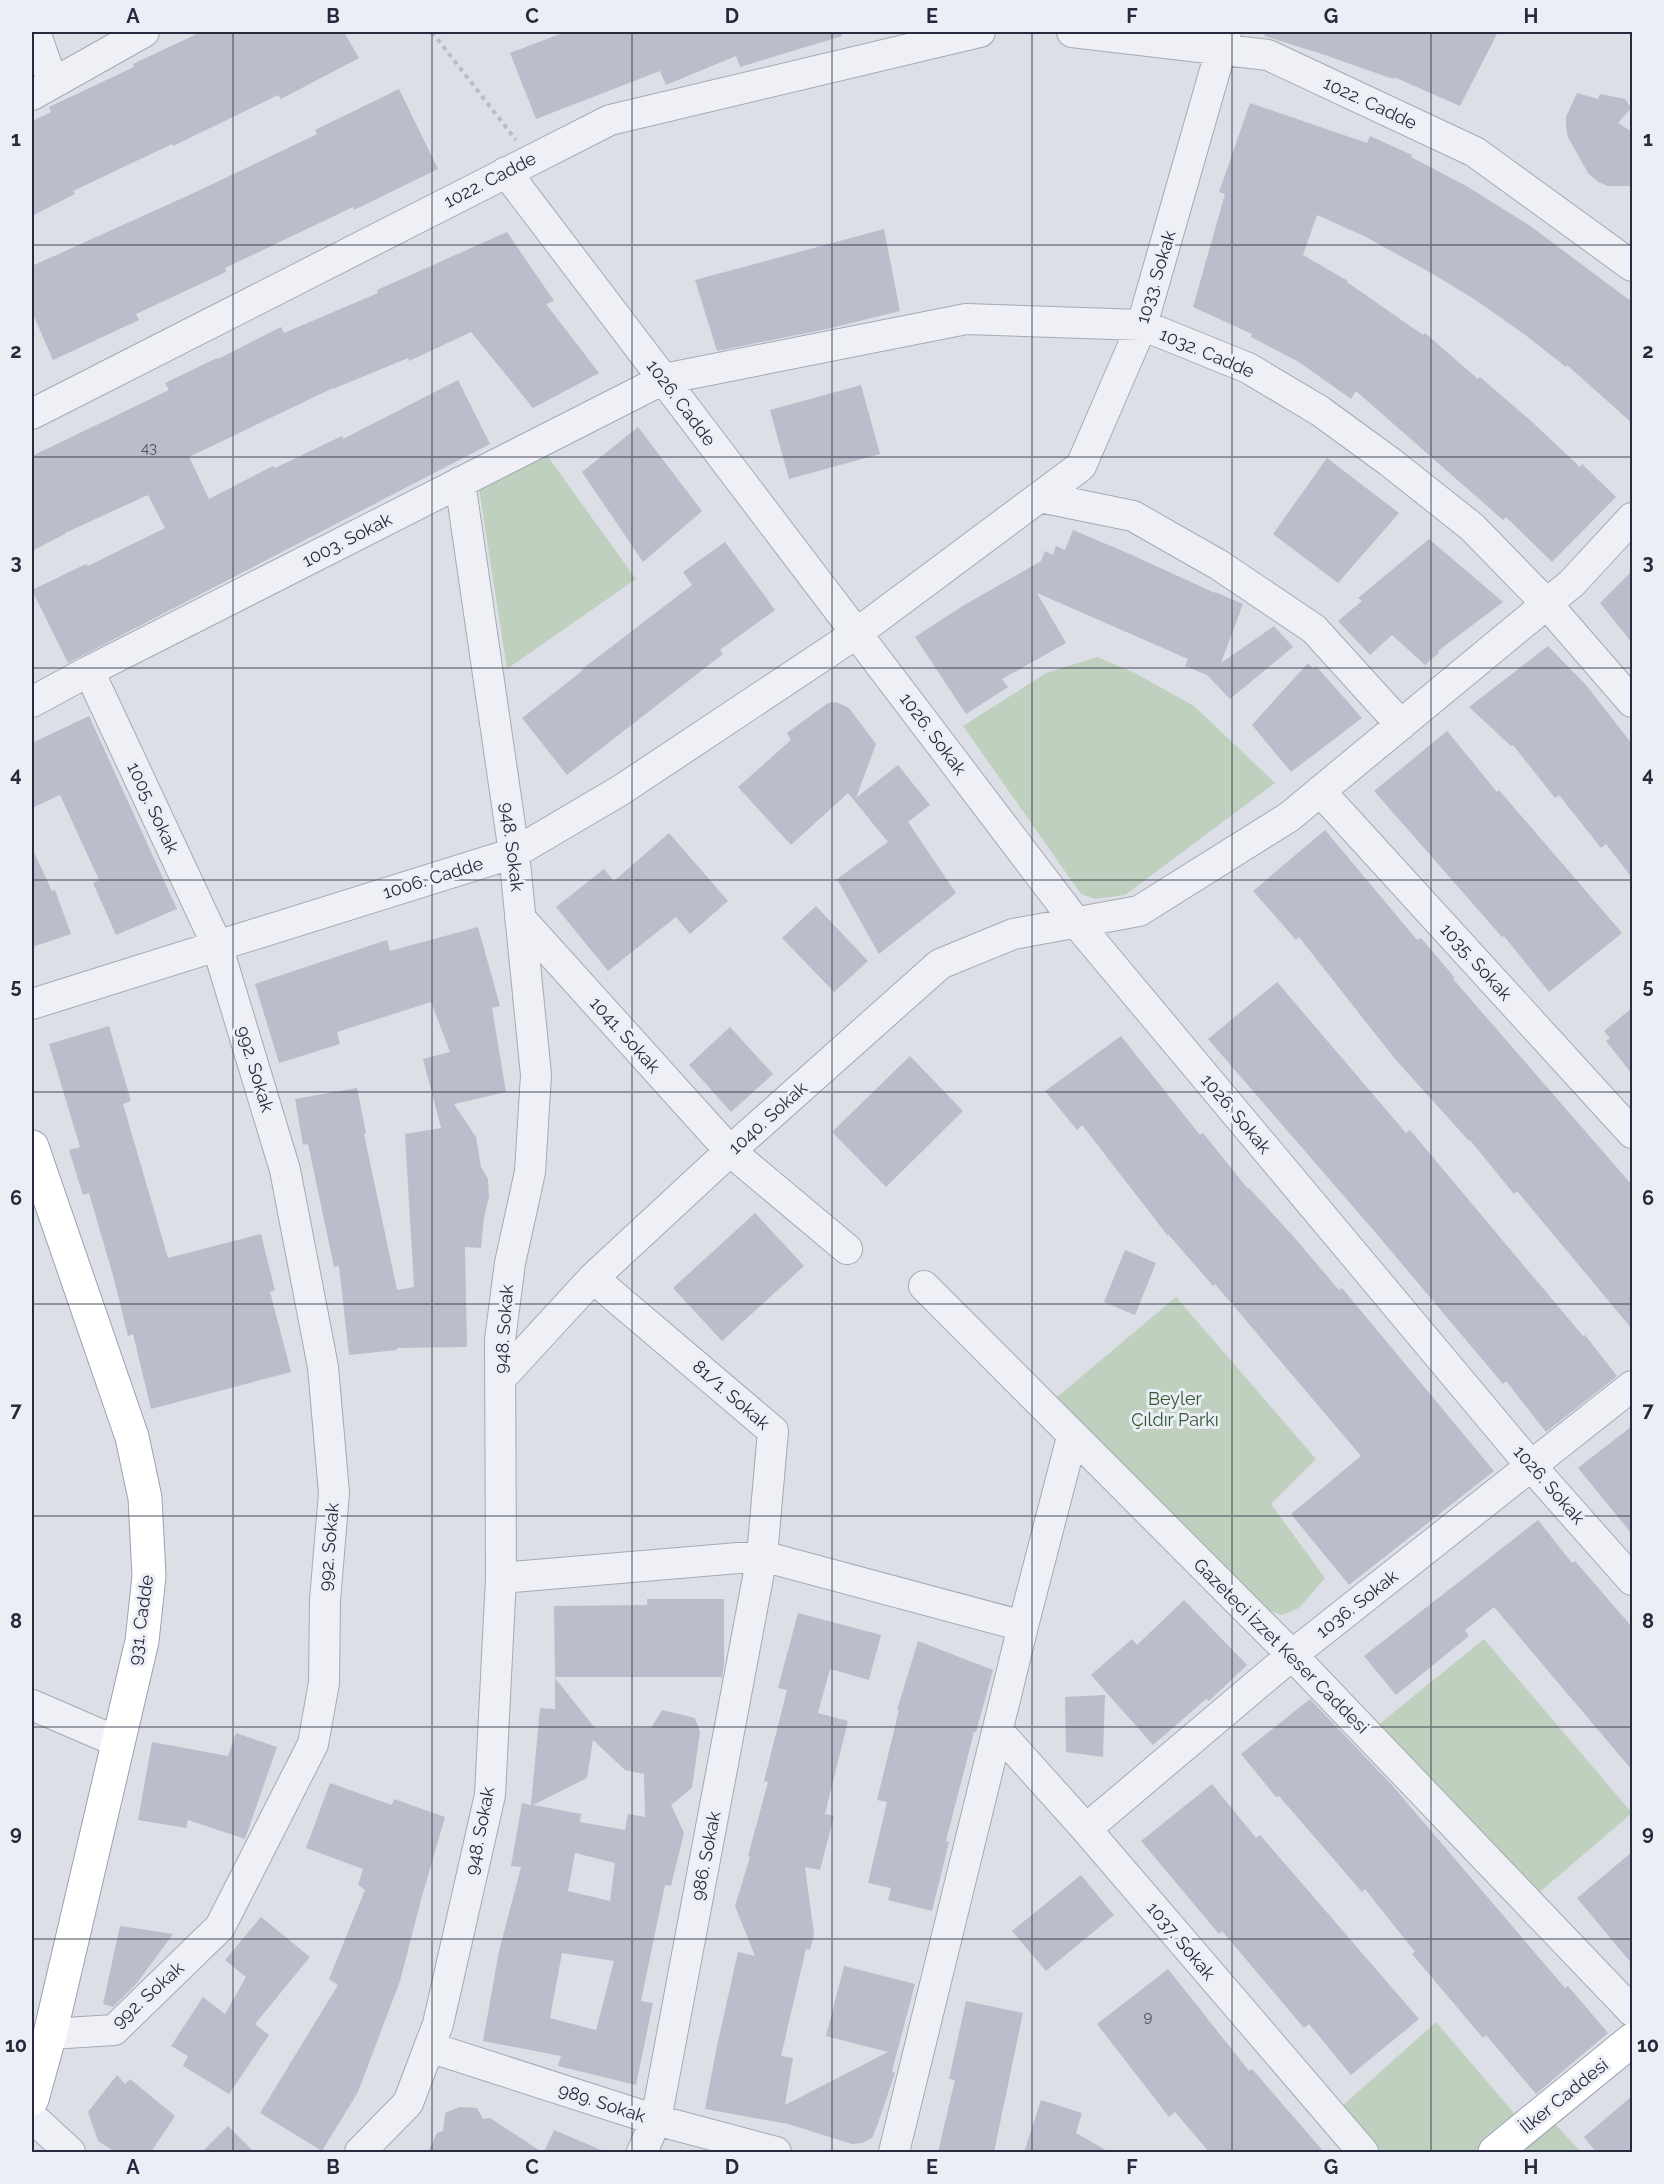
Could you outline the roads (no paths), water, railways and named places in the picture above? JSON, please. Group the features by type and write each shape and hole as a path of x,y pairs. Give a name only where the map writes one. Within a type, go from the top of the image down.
{"main road":[{"name":"931. Cadde","path":"32,1147 132,1437 145,1498 149,1576 142,1641 50,2034 32,2099"},
{"name":"İlker Caddesi","path":"1495,2152 1632,2040"}],"street":[{"path":"35,32 42,89 144,32"},
{"name":"1022. Cadde","path":"32,414 610,120 980,32"},
{"name":"1022. Cadde","path":"1072,32 1224,40 1268,55 1475,152 1632,266"},
{"name":"1033. Sokak","path":"856,633 1081,466 1142,325 1224,40"},
{"name":"1026. Cadde","path":"519,166 664,379 856,633"},
{"name":"1032. Cadde","path":"664,379 966,319 1142,325 1248,368 1320,411 1390,462 1472,527 1547,604 1632,702"},
{"name":"1003. Sokak","path":"32,702 664,379"},
{"name":"948. Sokak","path":"360,2152 408,2103 438,2024 490,1795 501,1578 500,1340 510,1263 530,1172 536,1075 514,853 460,482"},
{"path":"1040,497 1133,516 1219,565 1314,629 1401,725"},
{"name":"1040. Sokak","path":"500,1379 593,1278 940,964 1013,934 1139,911 1289,817 1572,583 1632,518"},
{"name":"1006. Cadde","path":"32,1004 514,853 621,790 856,633"},
{"name":"1026. Sokak","path":"856,633 1075,921 1532,1467 1632,1580"},
{"name":"1005. Sokak","path":"89,671 217,945"},
{"name":"1035. Sokak","path":"1320,791 1632,1133"},
{"name":"1041. Sokak","path":"520,918 730,1152 847,1249"},
{"name":"992. Sokak","path":"50,2034 114,2030 220,1927 313,1744 324,1683 325,1600 334,1493 323,1367 285,1170 217,945"},
{"name":"81/1. Sokak","path":"593,1278 773,1431 762,1556"},
{"name":"Gazeteci İzzet Keser Caddesi","path":"924,1286 1072,1437 1292,1655 1632,2011"},
{"name":"1036. Sokak","path":"1086,1829 1292,1655 1632,1386"},
{"path":"894,2152 1023,1626 1072,1437"},
{"path":"501,1578 762,1556 1023,1626"},
{"name":"986. Sokak","path":"642,2152 656,2120 762,1556"},
{"path":"32,1705 118,1742"},
{"name":"1037. Sokak","path":"998,1731 1086,1829 1363,2152"},
{"name":"989. Sokak","path":"429,2047 656,2120 776,2152"},
{"path":"32,2117 70,2152"}],"park label":[{"name":"Beyler Çıldır Parkı","path":"1175,1409"}]}
